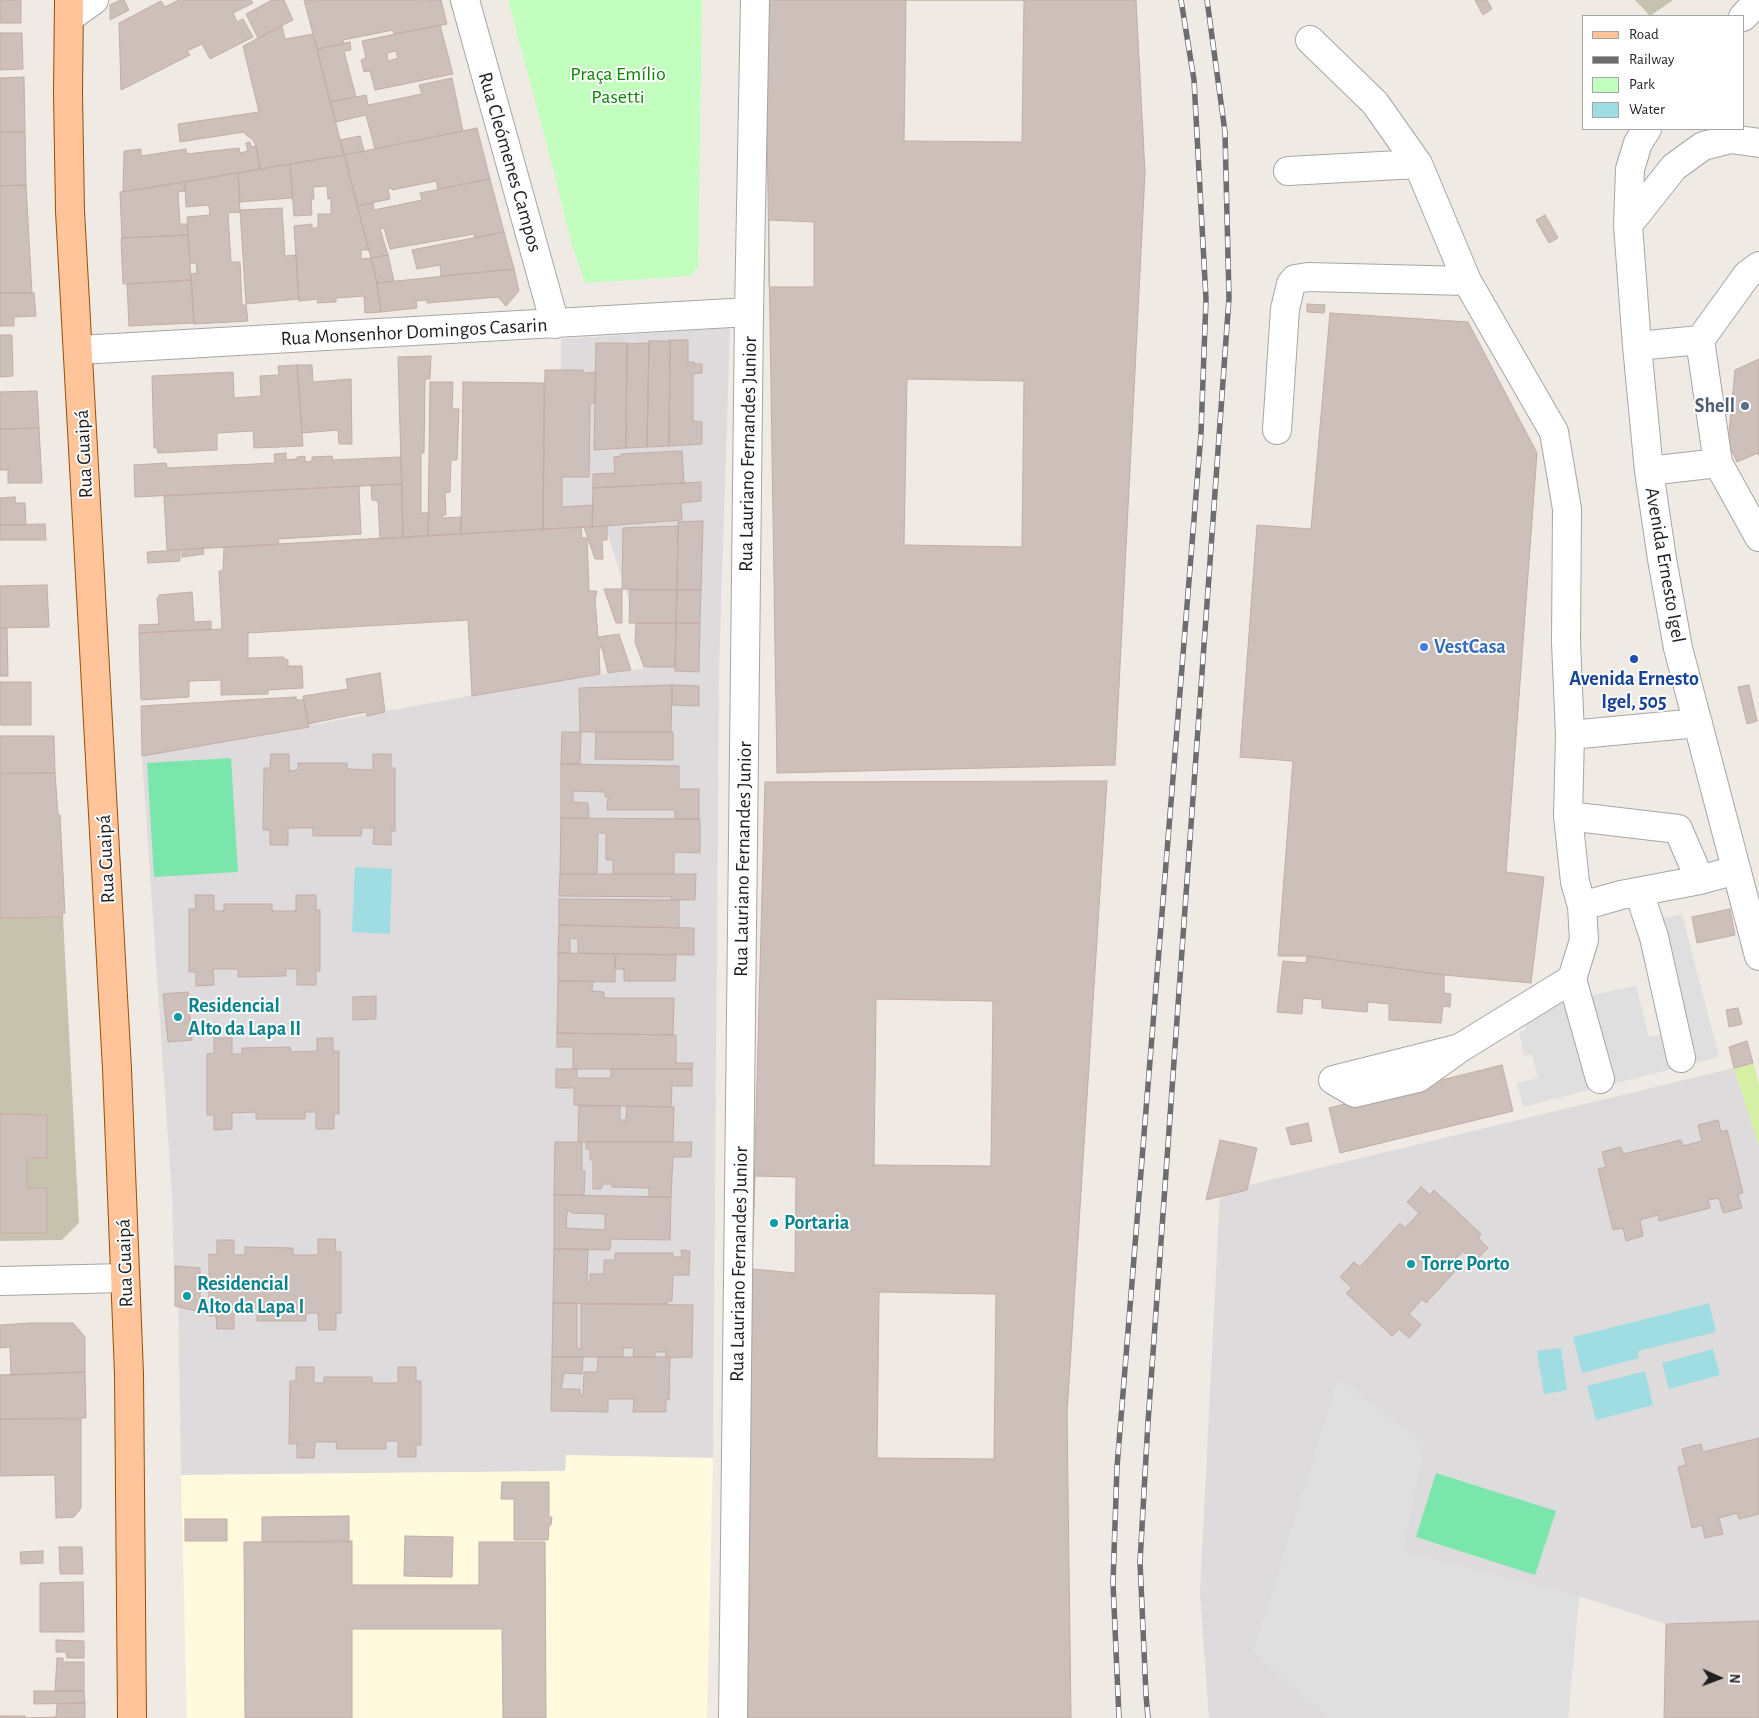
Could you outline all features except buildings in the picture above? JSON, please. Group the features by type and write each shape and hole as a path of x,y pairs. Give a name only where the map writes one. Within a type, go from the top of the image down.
{"main road":[{"name":"Rua Guaipá","path":"69,9 70,211 117,1069 129,1374 132,1718"}],"street":[{"path":"69,9 94,0"},
{"name":"Rua Cleómenes Campos","path":"465,0 555,324"},
{"name":"Rua Lauriano Fernandes Junior","path":"734,1718 749,312 755,0"},
{"path":"1744,16 1759,0"},
{"path":"1310,40 1375,103 1418,164 1467,281 1554,432 1567,509 1566,642 1570,735 1568,816 1575,882 1582,906 1584,940 1572,979 1600,1079"},
{"name":"Avenida Ernesto Igel","path":"1646,130 1638,143 1630,170 1628,226 1649,471 1678,648 1759,956"},
{"path":"1628,226 1674,167 1703,146 1731,140 1759,143"},
{"path":"1288,171 1418,164"},
{"path":"1759,266 1746,275 1700,340 1718,463 1759,537"},
{"path":"1277,430 1285,309 1295,279 1308,277 1467,281"},
{"name":"Rua Monsenhor Domingos Casarin","path":"78,350 749,312"},
{"path":"1637,346 1700,340"},
{"path":"1649,471 1718,463"},
{"path":"1570,735 1698,723"},
{"path":"1568,816 1678,829 1700,880"},
{"path":"1582,906 1621,895 1700,880 1736,870"},
{"path":"1639,892 1654,937 1681,1058"},
{"path":"1460,1048 1572,979"},
{"path":"0,1281 125,1278"}],"shaded area":[{"path":"1635,0 1673,0 1651,15 1649,15"},
{"path":"730,328 719,669 713,1458 566,1455 566,1471 181,1475 178,1285 175,1306 172,1196 142,756 562,679 650,668 603,519 560,519 561,339"},
{"path":"1682,914 1719,1057 1523,1107 1517,1083 1538,1078 1532,1054 1524,1056 1519,1032 1526,1030 1522,1013 1636,985 1649,1037 1664,1034 1637,933 1643,932 1640,923"},
{"path":"63,917 79,1223 62,1240 0,1241 0,918"},
{"path":"1734,1068 1759,1147 1759,1621 1666,1624 1579,1596 1568,1718 1209,1718 1200,1594 1220,1192"},
{"path":"1338,1378 1425,1444 1403,1552 1579,1596 1568,1718 1328,1718 1253,1652"},
{"path":"566,1455 713,1458 707,1718 187,1718 181,1475 565,1471"}],"green space":[{"name":"Praça Emílio Pasetti","path":"508,0 702,0 698,267 690,276 585,283 571,242"},
{"path":"231,758 238,872 154,877 147,763"},
{"path":"1753,1063 1759,1084 1759,1147 1734,1068"},
{"path":"1436,1473 1556,1511 1535,1575 1416,1537"}],"water":[{"path":"355,867 392,869 390,934 352,932"},
{"path":"1709,1303 1716,1332 1638,1351 1639,1358 1582,1373 1573,1337"},
{"path":"1561,1348 1567,1390 1544,1394 1537,1351"},
{"path":"1713,1349 1720,1375 1669,1389 1662,1363"},
{"path":"1645,1371 1653,1405 1596,1420 1587,1386"}],"railway":[{"path":"1119,1718 1113,1583 1117,1467 1201,433 1206,299 1194,80 1181,0"},
{"path":"1148,1718 1140,1562 1148,1422 1229,298 1225,132 1207,0"}],"place":[{"name":"Shell","path":"1745,406"},
{"name":"VestCasa","path":"1424,647"},
{"name":"Avenida Ernesto Igel, 505","path":"1634,659"},
{"name":"Residencial Alto da Lapa II","path":"178,1017"},
{"name":"Portaria","path":"774,1223"},
{"name":"Torre Porto","path":"1411,1264"},
{"name":"Residencial Alto da Lapa I","path":"187,1296"}]}
